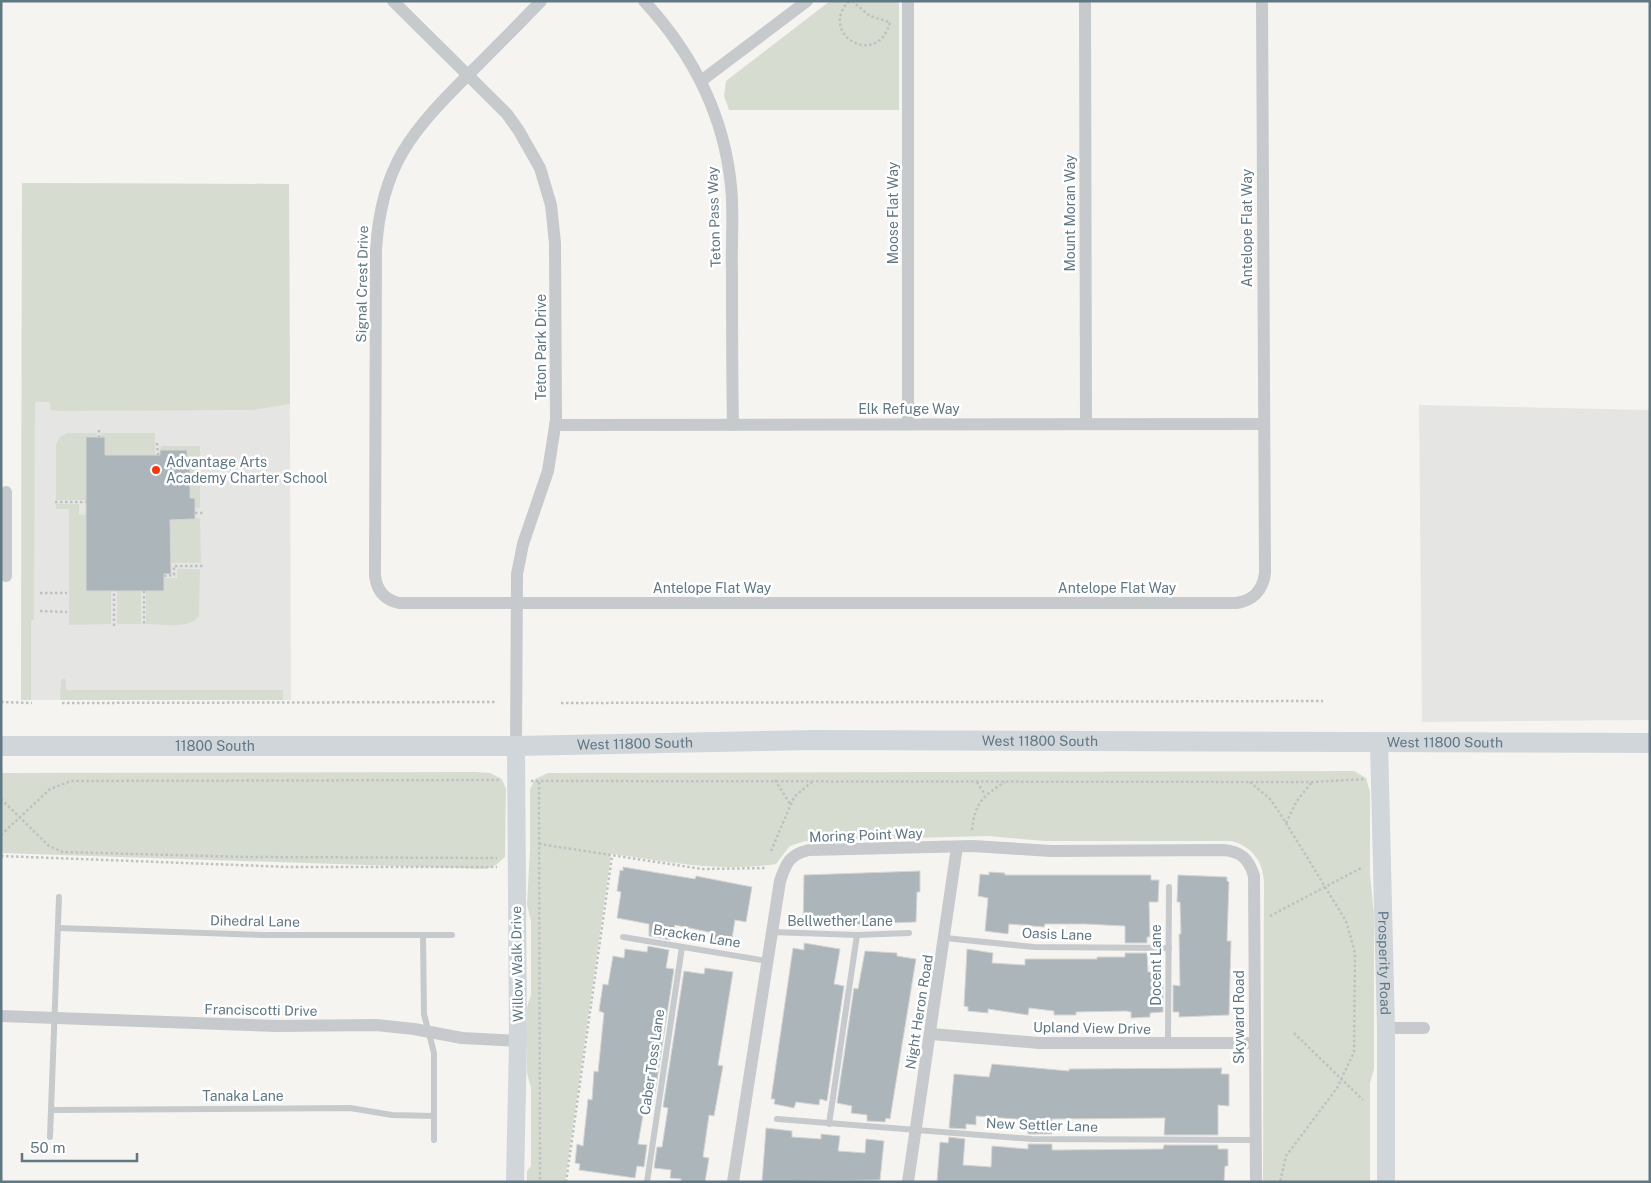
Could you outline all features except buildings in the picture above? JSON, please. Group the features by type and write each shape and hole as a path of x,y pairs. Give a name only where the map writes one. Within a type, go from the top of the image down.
{"main road":[{"name":"West 11800 South","path":"429,746 813,740 1650,743"},
{"name":"11800 South","path":"1,746 429,746"}],"street":[{"name":"Teton Park Drive","path":"393,1 507,114 520,131 546,186 554,224 556,425 548,471 519,560 515,603 516,746"},
{"name":"Signal Crest Drive","path":"383,595 376,583 375,576 376,250 379,216 388,182 404,149 425,119 541,1"},
{"name":"Teton Pass Way","path":"644,1 682,48 701,81 720,128 731,188 732,425"},
{"path":"701,81 806,1"},
{"name":"Moose Flat Way","path":"908,1 908,424"},
{"name":"Mount Moran Way","path":"1085,1 1086,424"},
{"name":"Antelope Flat Way","path":"383,595 399,603 1243,602 1255,596 1264,579 1262,1"},
{"name":"Elk Refuge Way","path":"556,425 1263,424"},
{"path":"6,492 4,534 6,576"},
{"name":"Prosperity Road","path":"1379,743 1386,1028 1386,1182"},
{"name":"Willow Walk Drive","path":"515,1182 518,1041 516,746"},
{"name":"Moring Point Way","path":"733,1182 780,881 790,857 799,852 957,847 1051,852 1222,850 1244,856"},
{"name":"Night Heron Road","path":"908,1182 957,847"},
{"name":"Skyward Road","path":"1244,856 1254,876 1256,1182"},
{"name":"Franciscotti Drive","path":"1,1016 277,1026 376,1025 482,1040 518,1041"},
{"path":"1386,1028 1424,1028"},
{"name":"Upland View Drive","path":"931,1034 1039,1043 1254,1043"}],"lane":[{"name":"Docent Lane","path":"1168,1043 1169,888"},
{"path":"50,1137 56,1018 59,897"},
{"name":"Dihedral Lane","path":"58,928 264,935 452,935"},
{"name":"Bellwether Lane","path":"772,932 857,935 909,933"},
{"path":"424,935 424,1014 434,1053 434,1140"},
{"path":"829,1124 857,935"},
{"name":"Bracken Lane","path":"623,938 767,961"},
{"name":"Oasis Lane","path":"945,938 1034,947 1169,948"},
{"name":"Caber Toss Lane","path":"647,1182 682,947"},
{"name":"Tanaka Lane","path":"52,1110 350,1108 392,1115 434,1116"},
{"name":"New Settler Lane","path":"776,1119 1032,1139 1255,1140"}],"path":[{"path":"851,1 870,16 892,22 887,32 872,45 861,45 846,37 840,22 841,14 851,1"},
{"path":"99,430 99,437"},
{"path":"157,443 158,455"},
{"path":"55,502 86,502"},
{"path":"195,513 204,513"},
{"path":"164,576 174,575 174,566 204,566"},
{"path":"114,591 114,626"},
{"path":"144,591 144,626"},
{"path":"40,593 67,593"},
{"path":"40,611 67,612"},
{"path":"560,703 1324,701"},
{"path":"1,702 32,703"},
{"path":"62,703 496,702"},
{"path":"533,781 1313,782 1363,780 1366,778"},
{"path":"775,780 790,804"},
{"path":"1,835 50,789 71,781 498,781"},
{"path":"772,851 790,804 800,791 813,781"},
{"path":"972,830 975,813 985,794 1007,781"},
{"path":"539,782 540,1182"},
{"path":"977,782 985,794"},
{"path":"1249,782 1271,800 1286,823 1324,888 1346,921 1355,952 1356,1042 1342,1079 1286,1156 1280,1182"},
{"path":"1286,823 1296,802 1313,782"},
{"path":"1,799 49,846 63,852 246,857 497,858"},
{"path":"539,844 702,869 765,868"},
{"path":"1,856 290,866 497,866"},
{"path":"566,1182 612,856"},
{"path":"1270,916 1363,867"},
{"path":"1294,1033 1363,1100"}],"shaded area":[{"path":"830,1 899,1 899,110 729,110 724,96 726,81"},
{"name":"Advantage Arts Academy Charter School","path":"22,183 289,184 291,700 21,700"},
{"path":"22,183 289,184 290,404 252,410 61,411 50,410 50,402 35,402 34,620 31,621 31,700 21,700"},
{"path":"1419,405 1650,410 1650,720 1422,722"},
{"path":"67,433 97,433 86,500 56,500 56,445 60,437"},
{"path":"101,433 155,433 155,455 105,455 105,438 101,437"},
{"path":"161,446 200,446 200,508 195,508 195,499 190,498 190,468 160,451"},
{"path":"56,504 79,504 79,514 86,515 111,591 111,624 69,625 69,509 56,509"},
{"path":"200,518 201,563 171,563 170,520"},
{"path":"177,569 200,569 199,616 195,620 182,625 146,624 146,591 164,591 164,578 177,578"},
{"path":"117,591 141,591 141,624 117,624"},
{"path":"64,678 66,690 283,690 283,700 60,700 61,680"},
{"path":"1354,771 1366,778 1370,792 1370,874 1374,915 1374,1069 1370,1083 1370,1182 1263,1182 1264,882 1259,861 1251,851 1232,841 1044,841 988,836 805,841 790,846 776,864 754,866 713,867 611,854 565,1182 527,1182 527,1171 531,1166 531,1088 527,1073 527,1007 531,995 531,922 527,904 530,849 530,789 535,779 548,773"},
{"path":"1,773 490,773 502,779 506,789 505,857 496,865 486,869 1,853"}],"place":[{"name":"Advantage Arts Academy Charter School","path":"156,470"}]}
